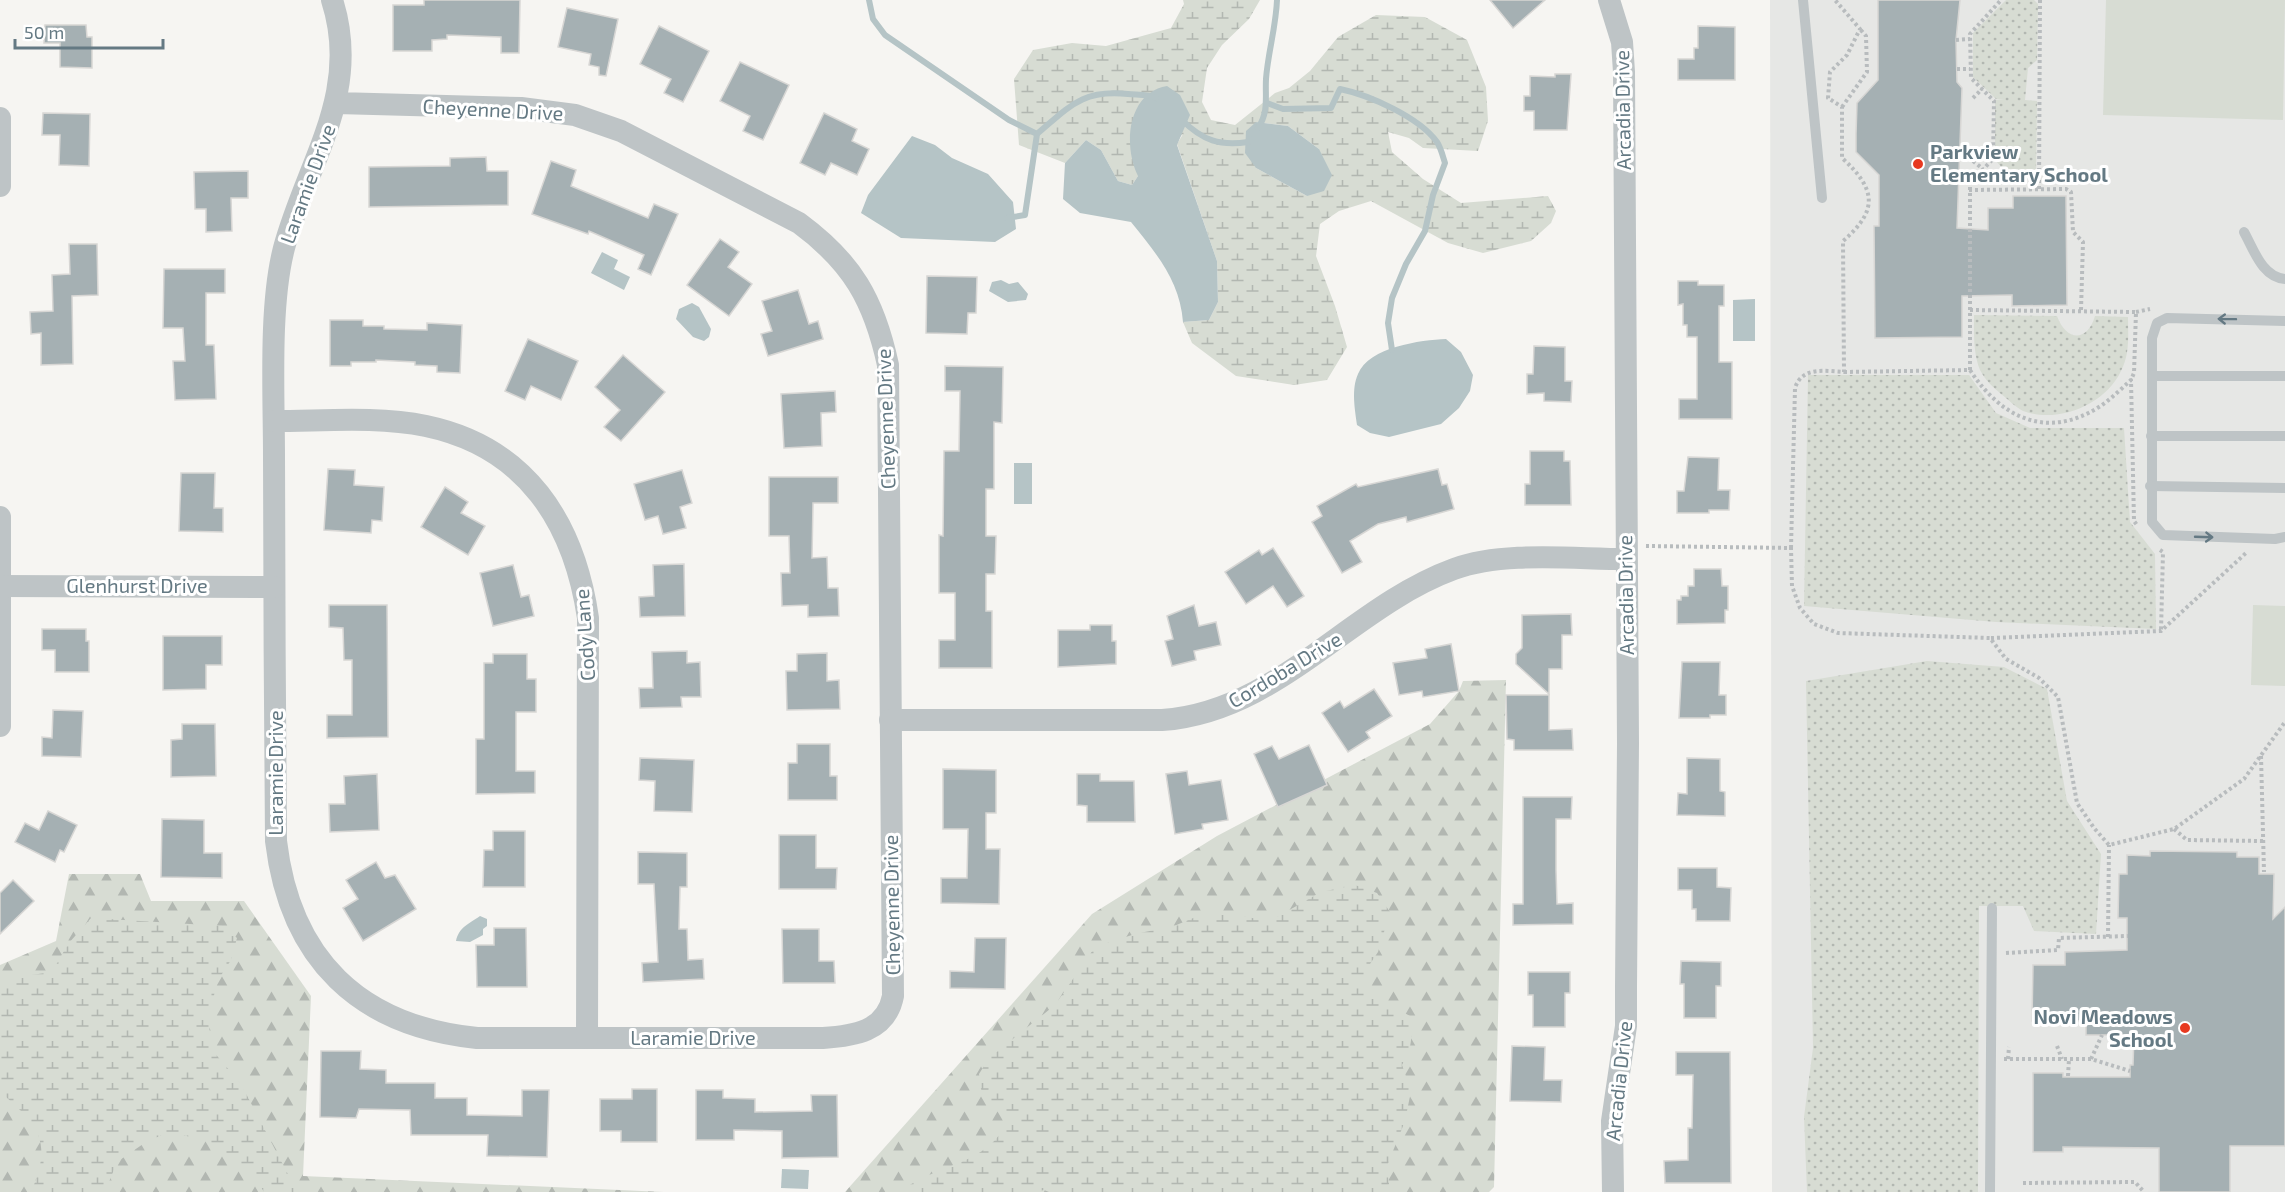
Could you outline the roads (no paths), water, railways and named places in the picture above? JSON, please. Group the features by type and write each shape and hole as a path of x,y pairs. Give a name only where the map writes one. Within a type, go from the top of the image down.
{"street":[{"name":"Laramie Drive","path":"332,0 341,54 337,103 284,251 275,336 276,841 286,896 312,947 337,979 353,994 410,1025 450,1035 477,1038 839,1037 865,1032 880,1022"},
{"name":"Arcadia Drive","path":"1610,0 1618,26 1624,72 1626,550 1626,1026 1612,1121 1613,1192"},
{"name":"Cheyenne Drive","path":"337,103 549,110 598,122 790,218 819,238 843,262 868,300 881,330 888,365 893,996 880,1022"},
{"path":"0,118 0,186"},
{"name":"Cody Lane","path":"274,421 392,422 425,426 452,434 486,449 525,476 550,507 564,532 583,587 588,618 587,1038"},
{"path":"0,517 0,726"},
{"name":"Cordoba Drive","path":"890,720 1162,720 1206,714 1265,687 1407,592 1453,570 1486,561 1626,550"},
{"name":"Glenhurst Drive","path":"0,586 274,587"}],"lane":[{"path":"1803,0 1822,198"},
{"path":"2244,232 2266,271 2276,278 2285,279"},
{"path":"2285,321 2168,318 2157,323 2152,338 2150,486 2152,522 2163,536 2275,539 2285,537"},
{"path":"2152,376 2285,376"},
{"path":"2151,436 2285,436"},
{"path":"2150,486 2285,488"},
{"path":"1990,1192 1989,1058 1992,908"}],"waterway":[{"path":"869,0 873,19 885,35 1009,120 1037,134"},
{"path":"1258,128 1265,110 1267,69 1277,0"},
{"path":"1267,103 1283,109 1331,108 1340,89 1365,96 1393,108 1418,124 1438,144 1445,163 1433,195 1425,231 1406,264 1392,298 1388,323 1392,350"},
{"path":"1007,218 1025,215 1037,134 1058,116 1077,102 1099,94 1142,95 1156,98"},
{"path":"1182,120 1197,133 1212,140 1238,143 1248,142 1250,139"}],"place":[{"name":"Parkview Elementary School","path":"1918,164"},
{"name":"Novi Meadows School","path":"2185,1028"}]}
